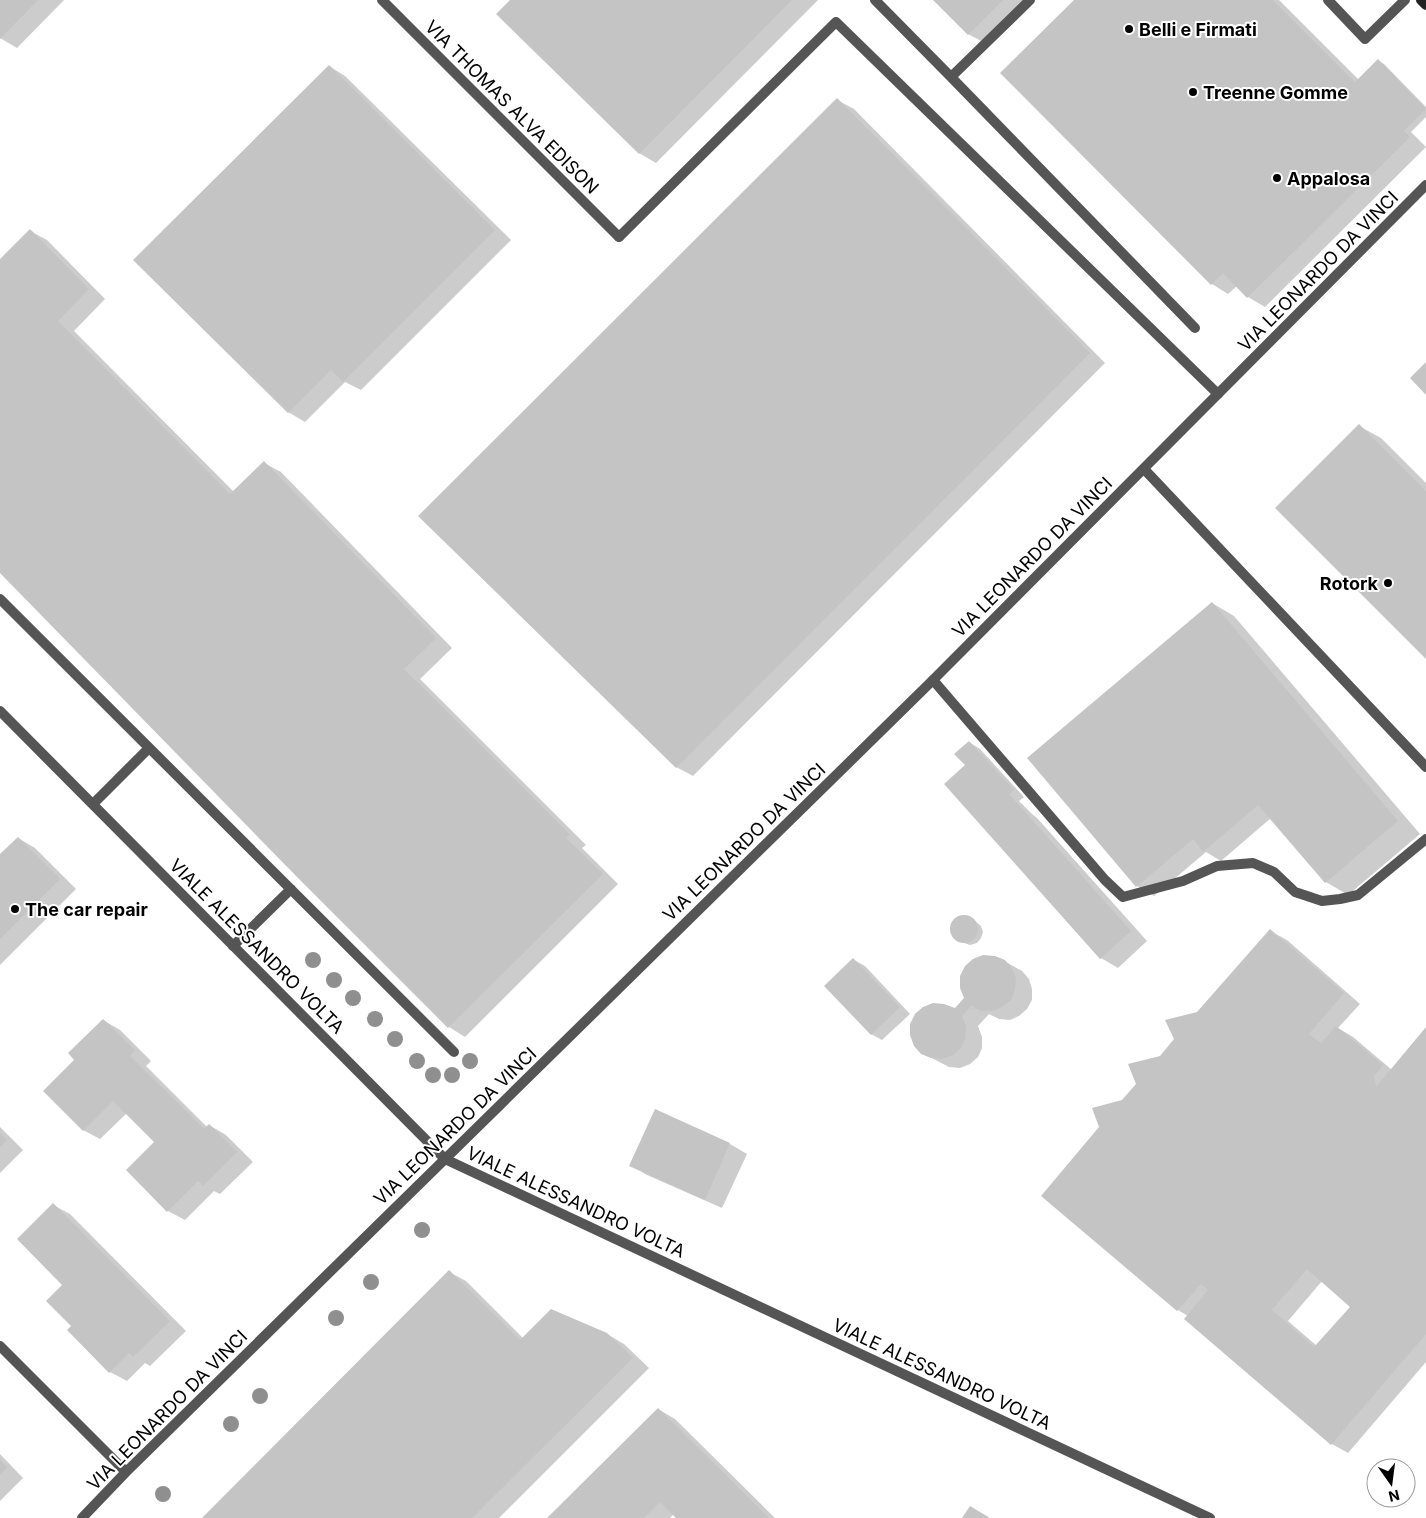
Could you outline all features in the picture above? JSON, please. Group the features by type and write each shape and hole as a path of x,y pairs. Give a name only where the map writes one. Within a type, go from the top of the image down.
{"main road":[{"path":"1421,0 1426,5"}],"street":[{"name":"VIA THOMAS ALVA EDISON","path":"382,0 619,237 836,22 1218,394"},
{"path":"875,0 1194,328"},
{"path":"950,77 1030,0"},
{"path":"1328,0 1365,39 1405,0"},
{"name":"VIA LEONARDO DA VINCI","path":"82,1518 126,1472 933,680 1426,186"},
{"path":"1144,469 1426,768"},
{"path":"1,601 454,1052"},
{"path":"933,680 1105,880 1123,897 1183,881 1218,866 1253,863 1274,872 1295,892 1322,901 1340,899 1358,895 1426,839"},
{"name":"VIALE ALESSANDRO VOLTA","path":"0,711 445,1159 1210,1518"},
{"path":"93,804 149,748"},
{"path":"233,946 291,889"},
{"path":"0,1346 126,1472"}],"building":[{"path":"0,0 38,0 0,39"},
{"path":"510,0 792,0 639,154 496,14"},
{"path":"933,0 1003,0 968,35"},
{"path":"1074,0 1273,0 1355,82 1378,59 1426,109 1404,131 1410,137 1247,298 1223,273 1211,285 1000,73"},
{"path":"329,65 495,230 343,382 331,370 288,413 133,260"},
{"path":"837,98 1090,353 676,768 418,516"},
{"path":"30,229 89,289 58,321 230,494 264,461 436,638 404,669 570,835 566,838 603,874 448,1028 301,881 0,573 0,259"},
{"path":"1426,362 1426,395 1410,378"},
{"name":"Rotork","path":"1359,424 1426,491 1426,659 1275,508"},
{"path":"1212,602 1398,821 1325,883 1258,805 1203,852 1193,839 1136,887 1027,758"},
{"path":"969,741 1014,790 1009,794 1131,931 1100,959 944,784 965,765 954,754"},
{"name":"The car repair","path":"18,837 60,879 0,939 0,854"},
{"path":"964,915 974,919 978,929 974,939 964,943 954,939 950,929 954,919"},
{"path":"1270,929 1344,993 1309,1034 1321,1043 1336,1026 1383,1065 1374,1076 1376,1087 1426,1027 1426,1334 1331,1445 1184,1319 1208,1290 1201,1284 1177,1311 1041,1196 1099,1127 1092,1108 1122,1100 1136,1084 1128,1064 1160,1056 1174,1039 1165,1020 1197,1012","holes":["1307,1269 1350,1307 1314,1347 1272,1310"]},
{"path":"983,955 995,956 1005,960 1012,968 1016,978 1015,990 1011,1000 1002,1007 992,1011 981,1011 971,1006 962,1016 966,1026 965,1038 961,1048 953,1055 942,1059 931,1058 921,1054 914,1046 910,1035 910,1024 915,1014 923,1007 933,1003 955,1008 964,998 960,988 960,976 965,966 973,959"},
{"path":"853,958 900,1007 871,1035 824,986"},
{"path":"103,1019 135,1050 130,1056 204,1129 209,1124 237,1152 203,1186 198,1181 167,1212 126,1170 154,1142 113,1101 83,1131 43,1091 74,1060 68,1053"},
{"path":"655,1109 730,1143 705,1200 629,1166"},
{"path":"0,1133 7,1140 0,1147"},
{"path":"53,1203 170,1321 133,1357 129,1353 109,1373 67,1330 71,1326 46,1301 62,1285 17,1239"},
{"path":"449,1270 520,1340 551,1309 607,1333 633,1358 472,1518 202,1518"},
{"path":"658,1408 769,1518 676,1518 660,1502 644,1518 547,1518"},
{"path":"0,1460 7,1467 0,1475"},
{"path":"970,1506 990,1518 962,1518"}],"place":[{"name":"Belli e Firmati","path":"1129,29"},
{"name":"Treenne Gomme","path":"1193,92"},
{"name":"Appalosa","path":"1277,178"},
{"name":"Rotork","path":"1388,583"},
{"name":"The car repair","path":"15,909"}]}
